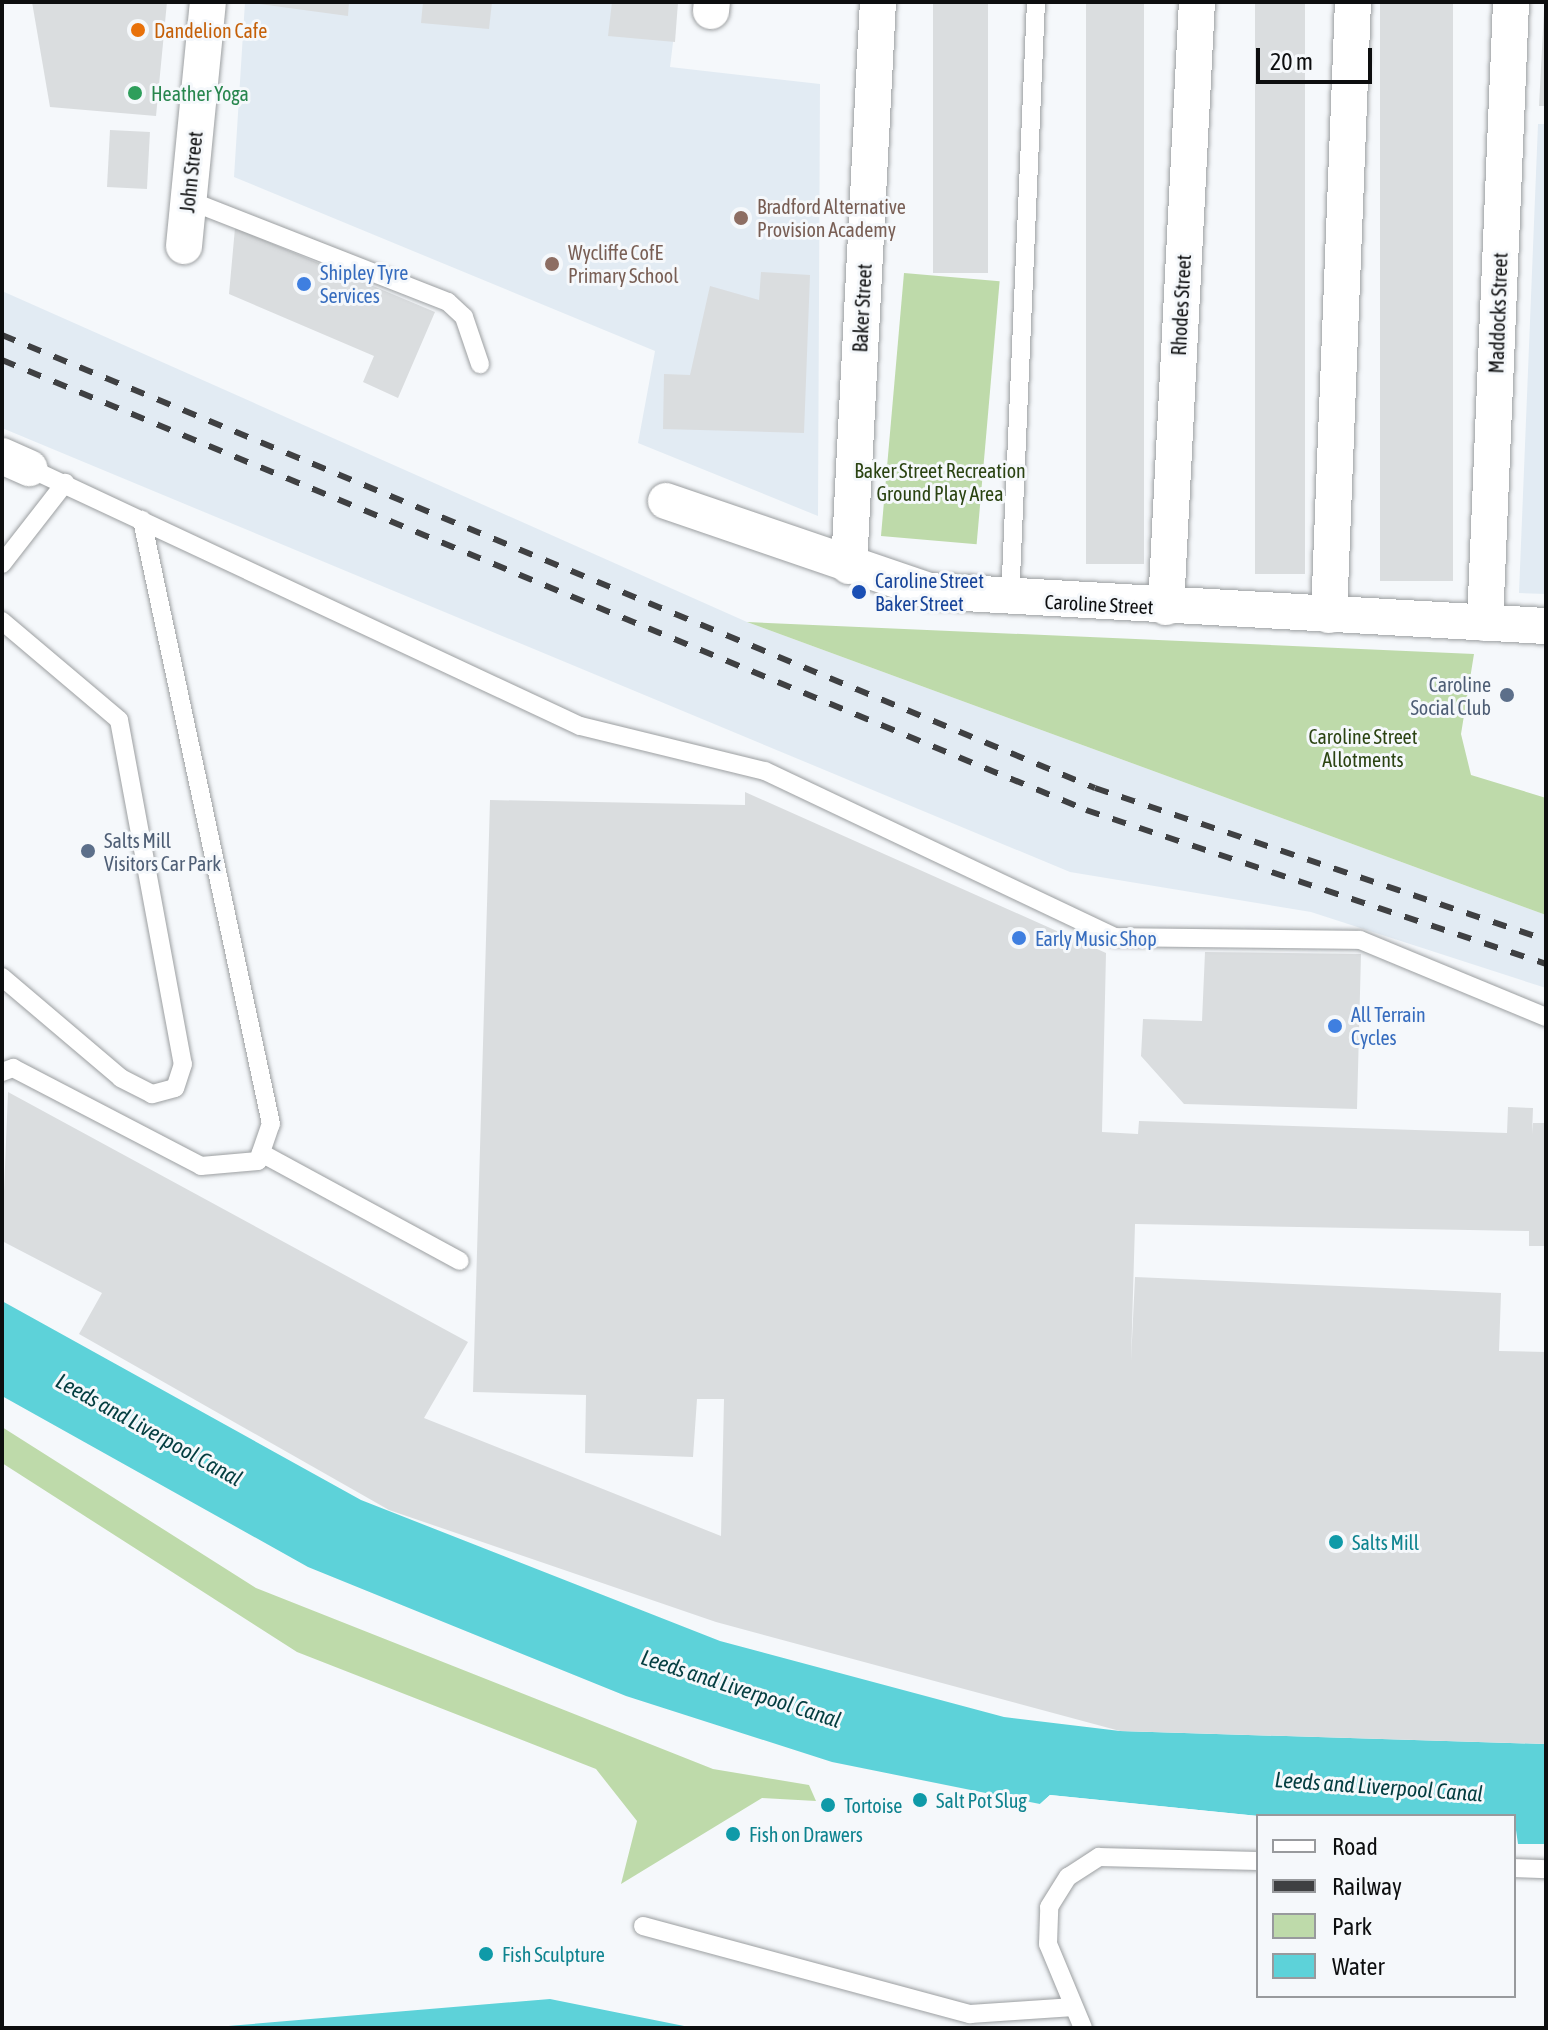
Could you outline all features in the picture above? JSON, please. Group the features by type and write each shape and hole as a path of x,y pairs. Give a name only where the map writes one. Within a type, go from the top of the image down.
{"street":[{"name":"John Street","path":"184,246 208,2"},
{"name":"Baker Street","path":"849,566 878,2"},
{"name":"Rhodes Street","path":"1166,607 1197,2"},
{"path":"1329,615 1353,2"},
{"name":"Maddocks Street","path":"1485,623 1511,2"},
{"name":"Caroline Street","path":"666,501 929,591 1010,600 1546,626"}],"lane":[{"path":"1010,600 1036,2"},
{"path":"188,200 448,302 464,317 480,364"},
{"path":"16,462 580,726 765,771 1114,937 1360,940 1546,1017"},
{"path":"2,564 65,483"},
{"path":"2,1072 13,1068 201,1166 258,1161 271,1124 142,520"},
{"path":"2,621 119,720 183,1064 175,1088 152,1094 121,1078 2,977"},
{"path":"261,1153 460,1261"},
{"path":"1083,2028 1048,1944 1049,1907 1068,1877 1099,1857 1256,1861"},
{"path":"1516,1868 1546,1869"},
{"path":"643,1926 970,2014 1074,2007"}],"shaded area":[{"name":"Wycliffe CofE Primary School","path":"245,2 678,2 670,67 820,84 818,516 638,443 655,351 234,177"},
{"path":"1538,124 1546,124 1546,594 1519,593"},
{"path":"2,291 747,622 1546,915 1546,988 1311,912 1070,872 2,428"}],"green space":[{"name":"Baker Street Recreation Ground Play Area","path":"904,273 1000,281 977,544 881,536"},
{"name":"Caroline Street Allotments","path":"747,622 1474,654 1461,734 1471,775 1546,798 1546,915"},
{"path":"2,1427 256,1588 713,1769 809,1785 816,1801 762,1798 621,1884 637,1821 596,1769 297,1652 2,1463"}],"water":[{"name":"Leeds and Liverpool Canal","path":"2,1301 361,1500 720,1641 1004,1717 1120,1731 1546,1744 1546,1844 1518,1844 1516,1814 1256,1816 1050,1795 1040,1804 832,1762 626,1696 308,1567 2,1396"},
{"path":"550,1999 694,2028 2,2028 216,2027"}],"pier":[{"path":"1050,1795 1256,1816 1256,1820 1040,1804"}],"building":[{"path":"32,2 167,2 156,116 50,107"},
{"path":"245,2 349,2 348,16"},
{"path":"423,2 492,2 489,29 421,23"},
{"path":"612,2 678,2 675,42 608,36"},
{"path":"933,2 988,2 988,273 933,273"},
{"path":"1086,2 1144,2 1144,564 1086,564"},
{"path":"1255,2 1305,2 1305,574 1255,574"},
{"path":"1380,2 1453,2 1453,581 1380,581"},
{"path":"1544,11 1546,106 1539,106"},
{"path":"110,130 150,132 147,189 107,187"},
{"path":"235,228 435,312 398,398 363,382 374,356 229,294"},
{"path":"761,272 810,275 804,433 663,429 664,374 690,375 710,286 759,300"},
{"path":"745,792 1106,953 1102,1132 1138,1134 1139,1121 1507,1133 1508,1107 1533,1108 1532,1134 1533,1123 1546,1123 1546,1246 1529,1246 1529,1231 1135,1224 1131,1361 1135,1277 1501,1293 1499,1351 1546,1352 1546,1744 1120,1731 716,1622 389,1510 79,1334 102,1293 2,1241 8,1092 468,1342 424,1418 721,1536 724,1399 697,1399 693,1457 585,1453 586,1395 473,1392 490,800 745,805"},
{"path":"1205,952 1361,954 1357,1109 1184,1104 1141,1056 1143,1019 1202,1021"}],"railway":[{"path":"2,335 1095,788 1546,940"},
{"path":"2,360 1086,810 1546,964"}],"place":[{"name":"Dandelion Cafe","path":"138,30"},
{"name":"Heather Yoga","path":"135,93"},
{"name":"Bradford Alternative Provision Academy","path":"741,218"},
{"name":"Wycliffe CofE Primary School","path":"552,264"},
{"name":"Shipley Tyre Services","path":"304,284"},
{"name":"Caroline Street Baker Street","path":"859,592"},
{"name":"Caroline Social Club","path":"1507,695"},
{"name":"Salts Mill Visitors Car Park","path":"88,851"},
{"name":"Early Music Shop","path":"1019,938"},
{"name":"All Terrain Cycles","path":"1335,1026"},
{"name":"Salts Mill","path":"1336,1542"},
{"name":"Salt Pot Slug","path":"920,1800"},
{"name":"Tortoise","path":"828,1805"},
{"name":"Fish on Drawers","path":"733,1834"},
{"name":"Fish Sculpture","path":"486,1954"}]}
